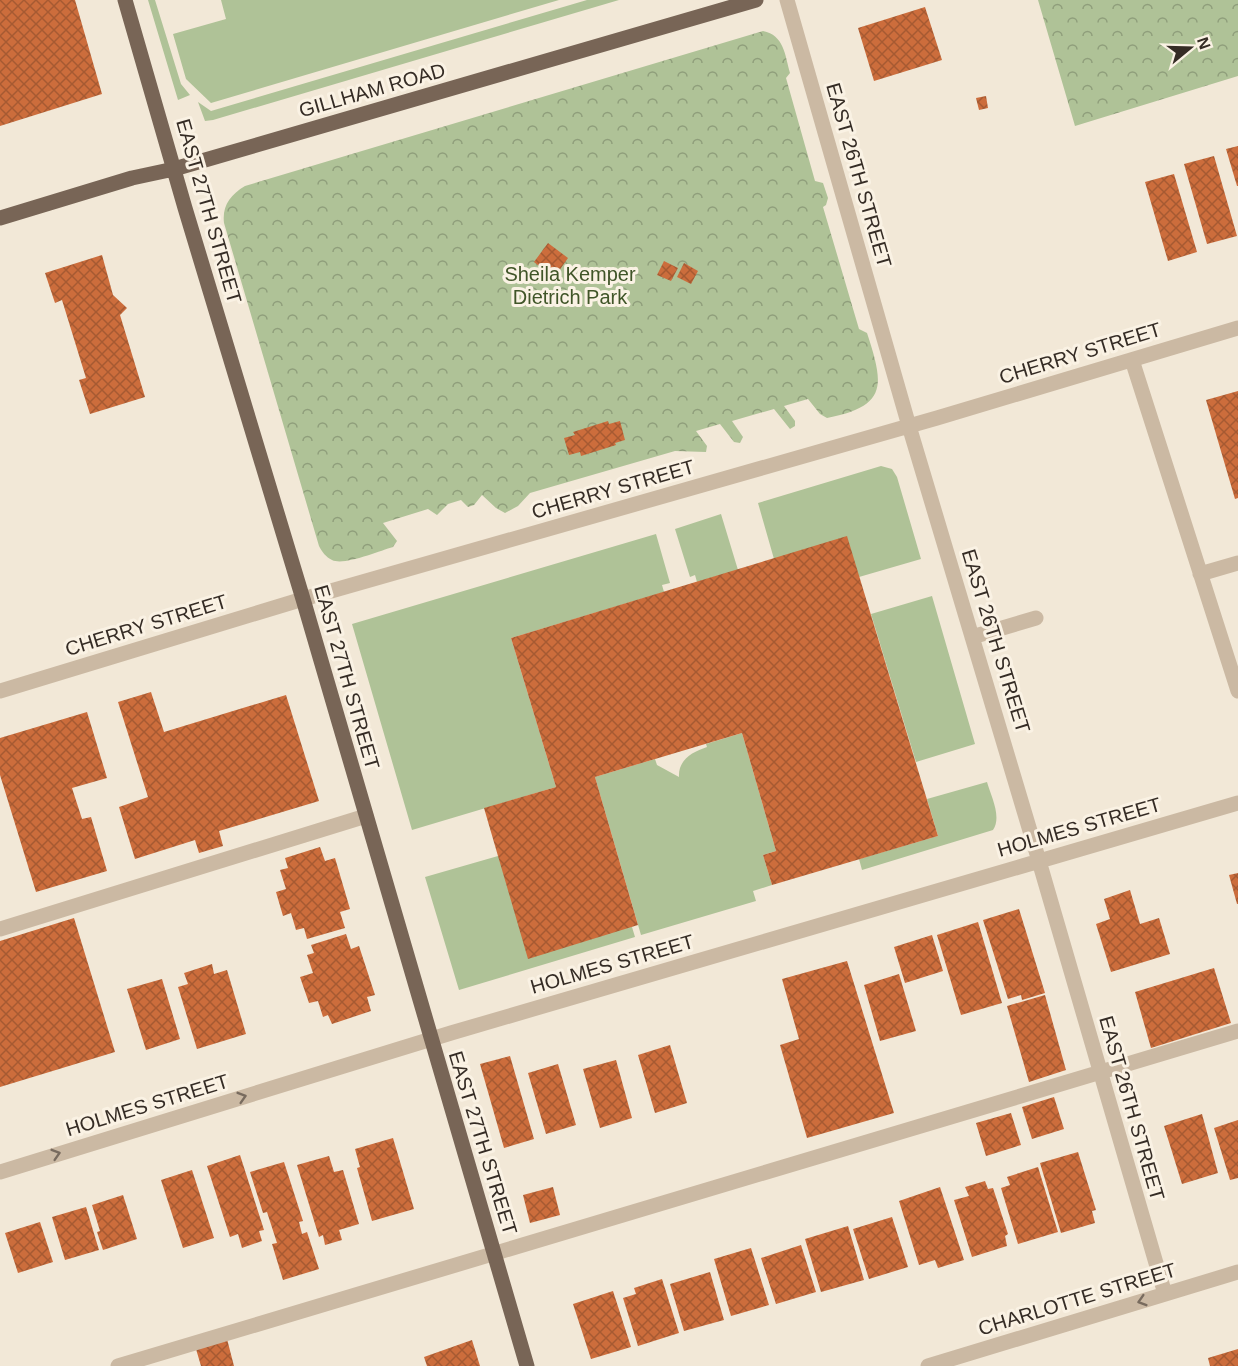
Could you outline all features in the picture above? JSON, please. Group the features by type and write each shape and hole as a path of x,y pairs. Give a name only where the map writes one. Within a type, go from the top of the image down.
{"main road":[{"name":"EAST 27TH STREET","path":"125,0 527,1366"},
{"name":"GILLHAM ROAD","path":"0,218 132,178 174,169 756,0"}],"street":[{"name":"EAST 26TH STREET","path":"787,0 909,426 1165,1294"},
{"name":"CHERRY STREET","path":"0,691 303,599 909,426 1238,328"},
{"path":"1132,360 1238,691"},
{"path":"1200,574 1238,563"},
{"path":"972,637 1036,618"},
{"name":"HOLMES STREET","path":"0,1172 430,1039 1238,803"},
{"path":"0,929 366,816"},
{"path":"118,1366 1238,1031"},
{"name":"CHARLOTTE STREET","path":"928,1366 1238,1272"}],"green space":[{"path":"148,0 155,0 181,84 190,95 178,100"},
{"path":"221,0 559,0 211,103 186,79 173,34 226,19"},
{"path":"587,0 619,0 213,120 205,121 198,102 211,111"},
{"path":"1038,0 1238,0 1238,76 1075,126"},
{"name":"Sheila Kemper Dietrich Park","path":"763,31 770,33 779,41 785,53 790,73 786,78 815,181 823,183 828,198 823,207 859,329 867,333 873,351 878,380 871,400 847,413 827,418 820,414 808,399 784,406 795,421 795,426 790,429 774,409 732,421 743,437 740,443 734,442 720,424 696,431 707,446 706,452 675,451 530,493 518,506 505,513 482,495 474,505 468,507 461,500 448,504 437,515 428,509 383,523 397,541 393,547 345,561 332,560 328,557 319,546 224,223 224,211 231,197 245,186"},
{"path":"881,466 892,469 897,477 921,559 859,577 774,559 758,503"},
{"path":"721,514 738,570 697,582 695,575 690,577 675,529"},
{"path":"656,534 670,583 662,585 664,592 511,638 556,787 412,830 352,624"},
{"path":"932,596 975,744 916,762 871,614"},
{"path":"742,733 776,851 763,855 772,885 753,891 756,901 641,935 595,777 655,759 657,765 679,777 683,761 691,754 707,747 706,744"},
{"path":"987,782 996,813 993,830 862,870 859,859 938,836 927,799"},
{"path":"498,856 632,927 635,937 459,990 425,877"}],"building":[{"path":"0,0 75,0 102,94 0,126"},
{"path":"925,7 942,60 874,81 858,28"},
{"path":"986,96 988,108 979,110 976,98"},
{"path":"1238,146 1238,186 1237,186 1226,149"},
{"path":"1214,156 1237,236 1207,244 1184,164"},
{"path":"1174,174 1197,252 1168,261 1145,182"},
{"path":"548,243 568,258 554,278 534,262"},
{"path":"102,255 113,295 127,308 120,315 145,397 90,414 79,380 86,378 62,300 55,303 45,273"},
{"path":"664,261 678,268 671,281 657,275"},
{"path":"684,263 698,271 691,284 677,277"},
{"path":"1238,391 1238,498 1235,499 1206,400"},
{"path":"608,421 609,424 620,421 625,440 581,456 580,452 569,455 564,438 575,435 573,432"},
{"path":"847,536 938,836 772,885 763,855 776,851 742,733 595,777 638,925 528,959 484,808 556,787 511,638"},
{"path":"151,692 164,732 286,695 319,801 219,831 223,846 199,853 195,840 135,859 119,807 148,797 118,702"},
{"path":"87,712 107,778 72,788 82,819 91,817 107,871 36,892 0,775 0,738"},
{"path":"320,847 325,861 335,858 350,909 340,912 345,928 307,939 304,928 296,930 291,913 283,916 276,892 286,889 280,870 288,868 285,858"},
{"path":"1238,873 1238,904 1237,904 1229,875"},
{"path":"1130,890 1140,924 1159,918 1170,954 1111,972 1096,924 1110,919 1104,899"},
{"path":"1019,909 1045,993 1022,1000 1021,995 1008,999 983,920"},
{"path":"74,918 115,1052 0,1087 0,941"},
{"path":"978,922 1002,1003 961,1015 937,935"},
{"path":"346,934 351,949 359,946 375,995 367,997 371,1011 332,1024 328,1015 323,1017 318,1001 309,1003 300,977 313,973 307,955 314,953 311,945"},
{"path":"932,935 943,971 905,983 894,947"},
{"path":"847,961 894,1113 807,1138 780,1045 799,1039 782,979"},
{"path":"212,964 214,974 227,970 246,1034 197,1049 178,987 188,984 184,973"},
{"path":"1214,968 1231,1023 1151,1048 1135,992"},
{"path":"899,974 916,1031 880,1041 864,985"},
{"path":"162,979 180,1039 146,1050 127,989"},
{"path":"1045,995 1066,1070 1029,1082 1007,1006"},
{"path":"670,1045 687,1103 655,1113 638,1055"},
{"path":"510,1056 534,1139 504,1148 480,1064"},
{"path":"616,1060 632,1118 600,1128 583,1069"},
{"path":"558,1064 576,1125 546,1134 528,1073"},
{"path":"1054,1097 1064,1129 1032,1139 1022,1107"},
{"path":"1011,1113 1021,1145 986,1156 976,1123"},
{"path":"1202,1114 1218,1173 1182,1184 1164,1126"},
{"path":"1238,1120 1238,1178 1230,1180 1214,1128"},
{"path":"393,1138 414,1209 372,1221 357,1168 360,1167 355,1149"},
{"path":"1078,1152 1096,1210 1092,1211 1095,1223 1061,1233 1040,1163"},
{"path":"240,1155 264,1230 259,1231 262,1241 242,1248 238,1234 230,1237 207,1166"},
{"path":"329,1156 334,1172 343,1170 359,1224 339,1230 342,1240 325,1245 323,1235 319,1237 297,1165"},
{"path":"284,1162 303,1221 299,1222 302,1234 307,1232 319,1269 283,1280 272,1244 277,1243 267,1212 263,1213 250,1172"},
{"path":"1038,1167 1058,1232 1018,1244 1001,1188 1010,1185 1007,1177"},
{"path":"192,1170 214,1238 183,1248 161,1180"},
{"path":"985,1181 988,1189 993,1188 1008,1234 1005,1236 1007,1246 972,1257 954,1200 969,1196 965,1187"},
{"path":"553,1187 560,1215 530,1223 523,1195"},
{"path":"940,1187 964,1260 938,1268 935,1260 919,1265 899,1201"},
{"path":"123,1195 137,1239 103,1250 92,1205"},
{"path":"86,1207 99,1250 65,1260 52,1217"},
{"path":"892,1217 908,1267 869,1279 853,1229"},
{"path":"40,1222 53,1262 18,1273 5,1233"},
{"path":"848,1226 864,1280 821,1292 805,1239"},
{"path":"801,1245 816,1292 776,1304 761,1258"},
{"path":"751,1248 769,1305 731,1316 714,1259"},
{"path":"710,1272 724,1320 684,1331 670,1284"},
{"path":"662,1279 679,1333 638,1346 623,1298 636,1294 634,1288"},
{"path":"613,1291 631,1347 591,1359 573,1304"},
{"path":"227,1339 234,1366 201,1366 196,1349"},
{"path":"472,1340 480,1366 427,1366 424,1357"},
{"path":"1238,1349 1238,1366 1210,1366 1208,1358"}]}
